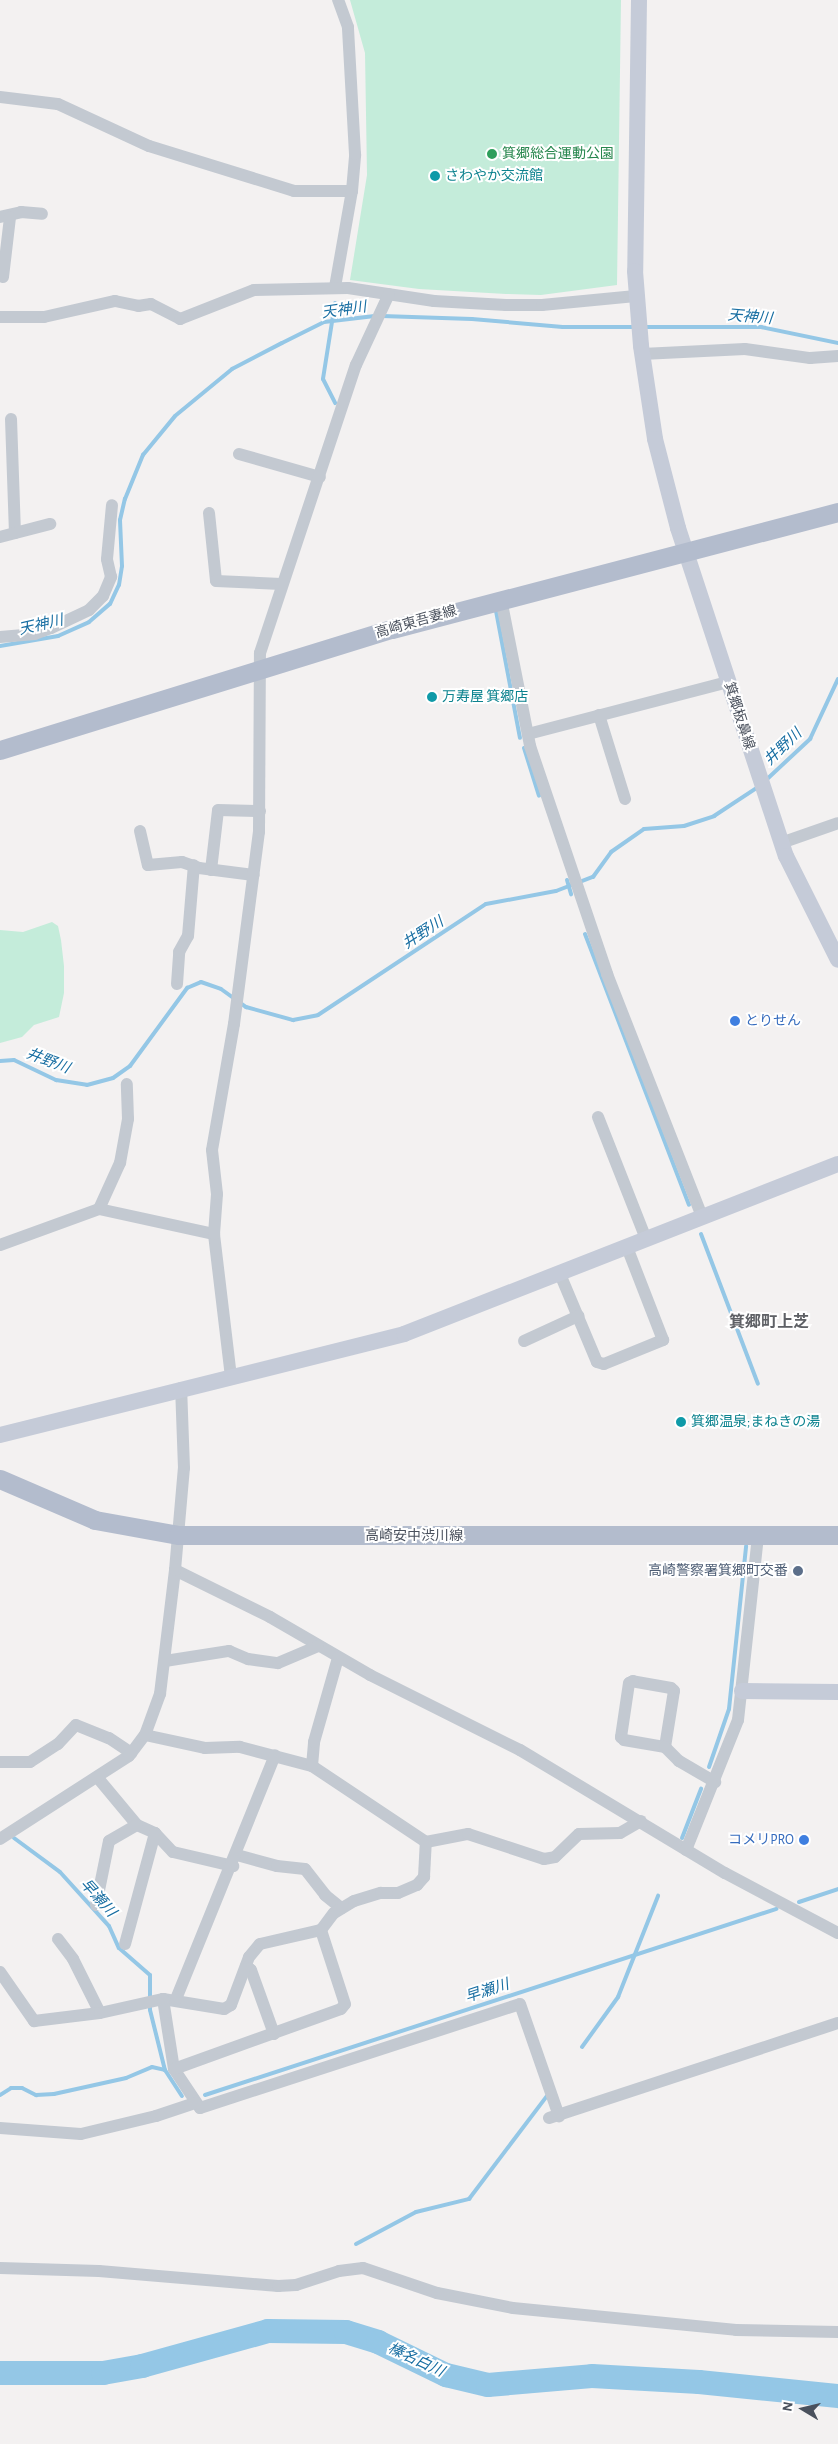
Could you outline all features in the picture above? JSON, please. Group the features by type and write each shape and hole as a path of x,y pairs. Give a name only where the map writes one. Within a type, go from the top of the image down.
{"main road":[{"name":"高崎東吾妻線","path":"0,750 500,599 838,512"},
{"name":"高崎安中渋川線","path":"0,1479 95,1520 178,1535 838,1535"}],"street":[{"path":"335,287 352,191 355,154 348,27 338,0"},
{"name":"箕郷板鼻線","path":"639,0 637,301 655,439 685,551 756,771 782,842 811,909 838,960"},
{"path":"0,98 58,104 149,146 294,191 352,191"},
{"path":"3,277 5,217 21,212 42,214"},
{"path":"0,316 44,317 115,301 138,306 152,304 180,319 254,290 335,287 386,300 532,305 637,301"},
{"path":"231,1377 214,1234 217,1194 213,1137 236,1010 254,875 260,811 259,671 262,643 281,584 320,477 346,394 373,324 386,300"},
{"path":"642,350 745,349 810,358 838,356"},
{"path":"11,419 16,533"},
{"path":"239,454 320,477"},
{"path":"0,637 35,634 51,628 90,610 103,596 111,577 107,559 112,505"},
{"path":"209,513 216,581 281,584"},
{"path":"0,537 50,524"},
{"path":"500,599 528,734 574,878 607,974 702,1217"},
{"path":"528,734 728,682"},
{"path":"599,716 625,798"},
{"path":"211,870 218,810 260,811"},
{"path":"782,842 838,824"},
{"path":"140,831 148,865 182,862 211,870 254,875"},
{"path":"177,984 179,952 188,936 194,865"},
{"path":"99,1210 120,1163 128,1119 127,1084"},
{"path":"598,1117 646,1240"},
{"path":"0,1435 181,1388 404,1334 838,1164"},
{"path":"0,1245 99,1210 214,1234"},
{"path":"560,1274 597,1362 604,1364 663,1340 627,1247"},
{"path":"524,1341 578,1316"},
{"path":"0,1839 131,1753 145,1735 160,1694 175,1570 184,1453 181,1388"},
{"path":"686,1850 715,1782 738,1720 758,1535"},
{"path":"175,1570 270,1617 338,1658 520,1750 641,1821 686,1850 838,1933"},
{"path":"165,1661 229,1651 248,1659 278,1663 318,1646"},
{"path":"312,1766 314,1742 338,1658"},
{"path":"664,1747 674,1691 671,1688 633,1681 629,1683 621,1737 624,1740 664,1747 680,1761 715,1782"},
{"path":"742,1691 838,1692"},
{"path":"0,1762 30,1762 58,1744 76,1725 109,1738 131,1753"},
{"path":"145,1735 169,1742 205,1748 240,1747 312,1766 426,1842 468,1834 544,1859 555,1857 578,1834 620,1833 641,1821"},
{"path":"275,1755 234,1860 170,1999 174,2069 200,2108 520,2004 554,2117 838,2023"},
{"path":"97,1777 138,1825 155,1832 173,1852 305,1870 324,1895 341,1908"},
{"path":"96,1905 109,1841 138,1825"},
{"path":"125,1944 155,1832"},
{"path":"0,1972 34,2021 100,2013 170,1999 224,2009 231,2005 246,1966 260,1944 321,1930 341,1908 367,1896 398,1892 417,1885 424,1877 426,1842"},
{"path":"174,2069 341,2010 344,2004 321,1930"},
{"path":"58,1939 73,1959 100,2013"},
{"path":"246,1966 251,1970 274,2034"},
{"path":"0,2128 81,2134 156,2116 195,2103"},
{"path":"0,2268 99,2271 278,2286 296,2285 339,2271 363,2268 437,2294 513,2308 736,2330 838,2332"}],"green space":[{"name":"箕郷総合運動公園","path":"350,0 621,0 617,285 541,295 419,289 350,280 367,175 365,53"},
{"path":"52,922 58,926 64,966 64,993 59,1017 34,1025 22,1037 0,1043 0,930 23,932"}],"waterway":[{"path":"335,303 323,379 335,403"},
{"name":"天神川","path":"0,646 58,636 89,622 110,604 119,585 122,566 120,520 125,499 143,455 175,416 232,369 282,343 324,322 375,316"},
{"name":"天神川","path":"382,316 472,319 563,327 634,327"},
{"name":"天神川","path":"644,327 761,327 838,343"},
{"path":"496,611 520,738"},
{"name":"井野川","path":"765,781 810,739 838,679"},
{"path":"524,748 539,796"},
{"name":"井野川","path":"0,1061 14,1060 56,1080 87,1085 113,1078 130,1066 187,988 201,982 221,989 246,1007 293,1020 318,1015 486,904 556,891 593,877 611,852 644,829 684,826 714,816 758,787"},
{"name":"井野川","path":"567,880 571,894"},
{"path":"585,934 689,1205"},
{"path":"701,1234 758,1384"},
{"path":"709,1767 729,1709 746,1546"},
{"path":"682,1838 701,1789"},
{"name":"早瀬川","path":"14,1838 60,1872 109,1926 119,1948 150,1975 150,2010 165,2070 182,2096"},
{"name":"早瀬川","path":"799,1902 838,1889"},
{"path":"582,2047 618,1997 658,1896"},
{"name":"早瀬川","path":"205,2095 776,1909"},
{"path":"0,2095 11,2088 22,2088 36,2095 54,2094 126,2078 152,2067 165,2070"},
{"path":"356,2244 416,2212 469,2199 547,2096"},
{"name":"榛名白川","path":"0,2373 103,2373 142,2366 268,2331 346,2332 378,2342 446,2375 488,2385 592,2376 699,2382 838,2396"}],"place":[{"name":"箕郷総合運動公園","path":"492,154"},
{"name":"さわやか交流館","path":"435,176"},
{"name":"万寿屋 箕郷店","path":"432,697"},
{"name":"とりせん","path":"735,1021"},
{"name":"箕郷温泉;まねきの湯","path":"681,1422"},
{"name":"高崎警察署箕郷町交番","path":"798,1571"},
{"name":"コメリPRO","path":"804,1840"}],"district":[{"name":"箕郷町上芝","path":"769,1322"}]}
